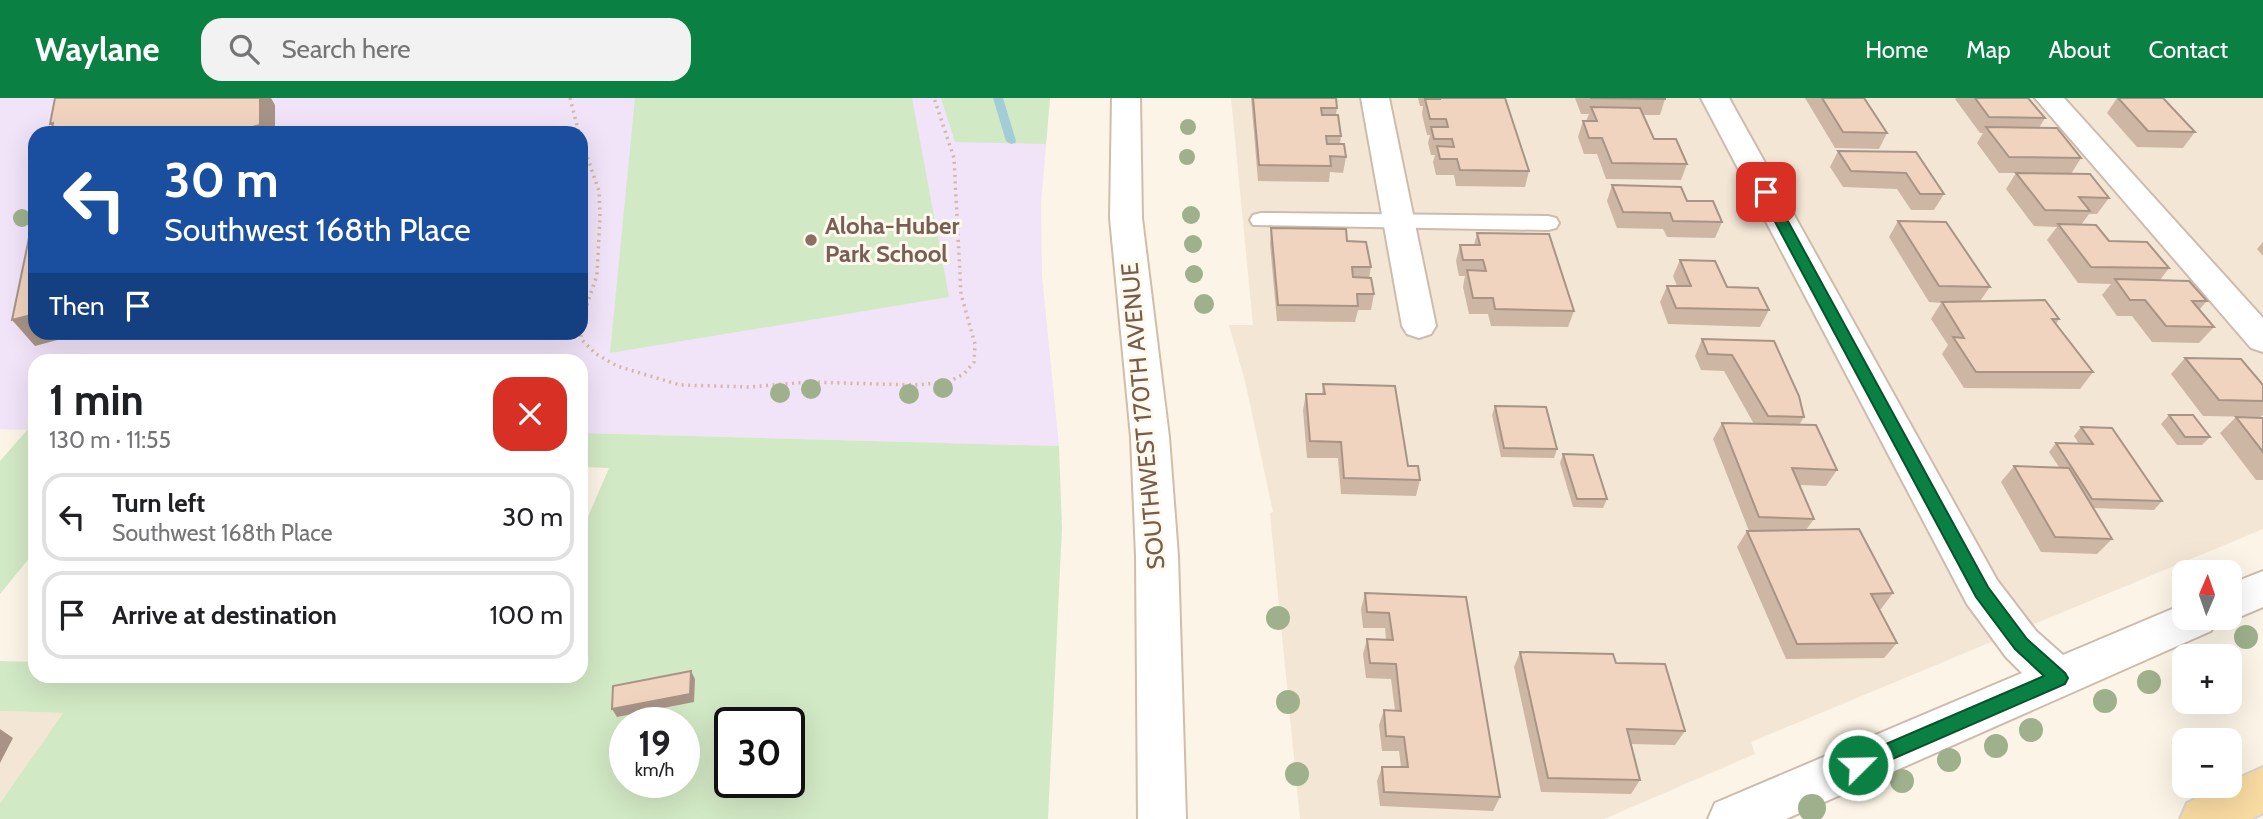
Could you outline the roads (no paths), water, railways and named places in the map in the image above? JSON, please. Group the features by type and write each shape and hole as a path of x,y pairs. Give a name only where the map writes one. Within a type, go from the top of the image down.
{"main road":[{"path":"2204,819 2263,789"}],"street":[{"name":"SOUTHWEST 170TH AVENUE","path":"1126,98 1126,218 1150,437 1157,556 1162,819"},
{"path":"1375,98 1419,326"},
{"path":"1715,98 1982,592 2021,644 2059,678"},
{"path":"2049,98 2263,340"},
{"path":"2242,598 2263,588"},
{"path":"1732,819 2172,629"}],"lane":[{"path":"1261,220 1548,223"}],"waterway":[{"path":"998,98 1011,141"}],"place":[{"name":"Aloha-Huber Park School","path":"811,240"}]}
